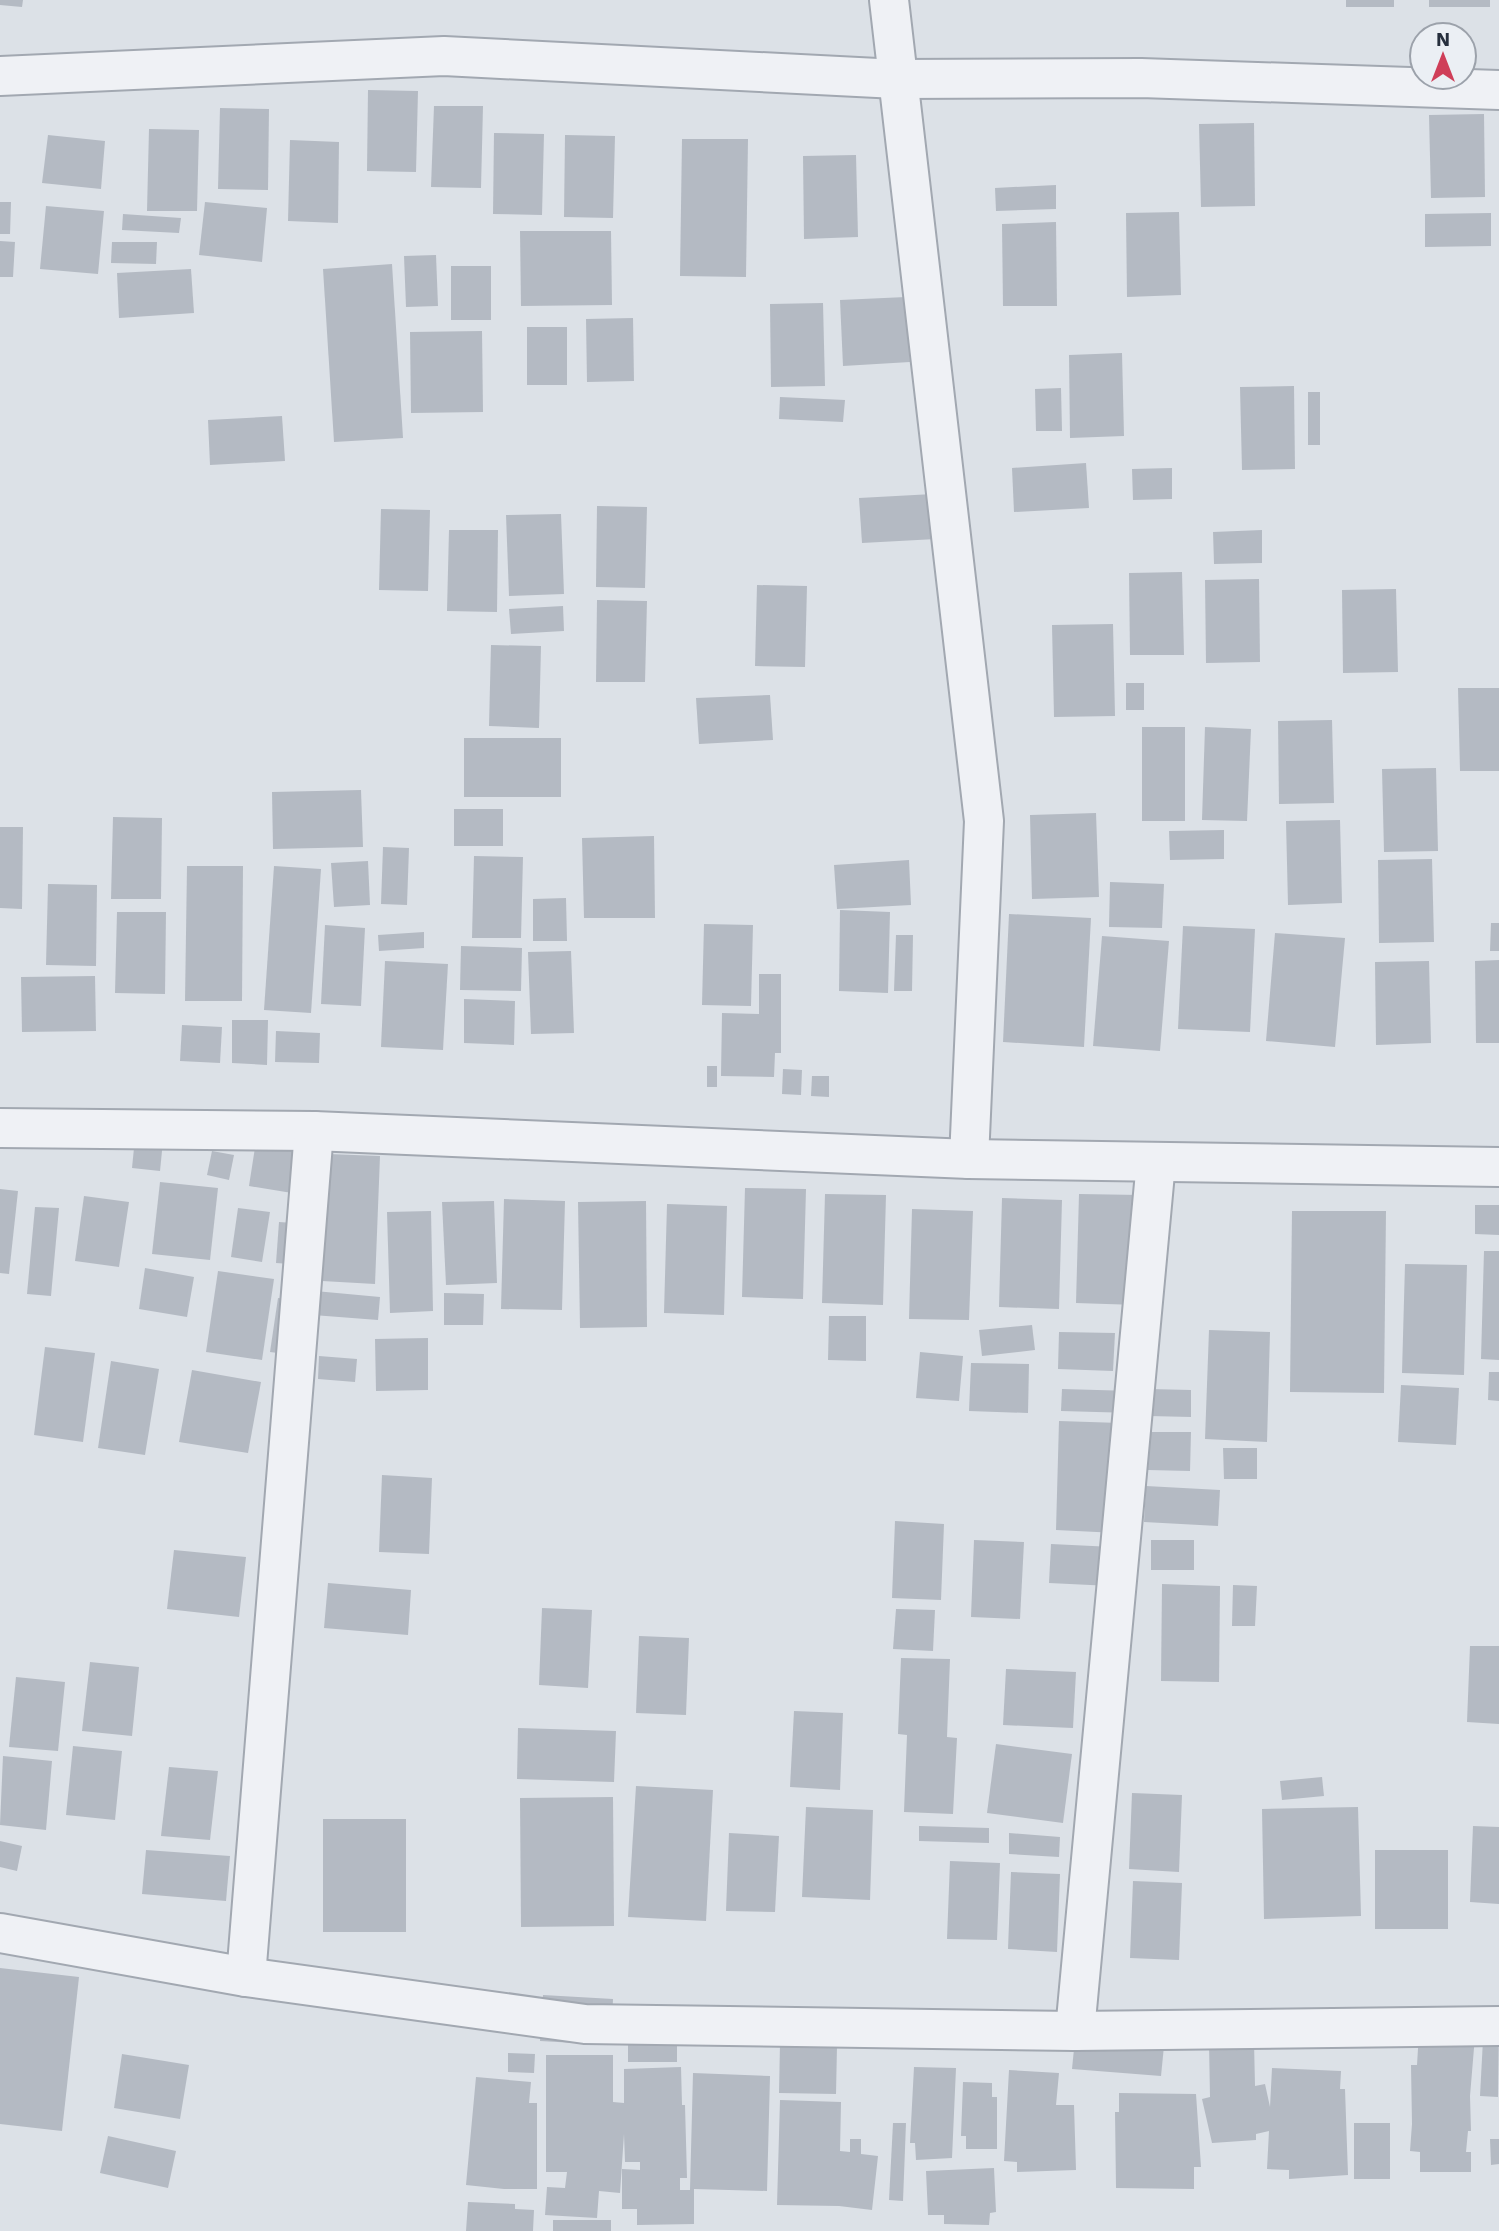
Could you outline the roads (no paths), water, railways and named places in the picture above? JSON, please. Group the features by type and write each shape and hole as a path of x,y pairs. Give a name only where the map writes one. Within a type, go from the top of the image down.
{"street":[{"path":"889,0 984,821 970,1159"},
{"path":"0,76 444,56 897,79 1141,78 1499,90"},
{"path":"0,1128 314,1131 970,1159 1499,1167"},
{"path":"246,1977 314,1131"},
{"path":"1075,2031 1156,1162"},
{"path":"0,1933 246,1977 585,2024 1075,2031 1499,2026"}]}
